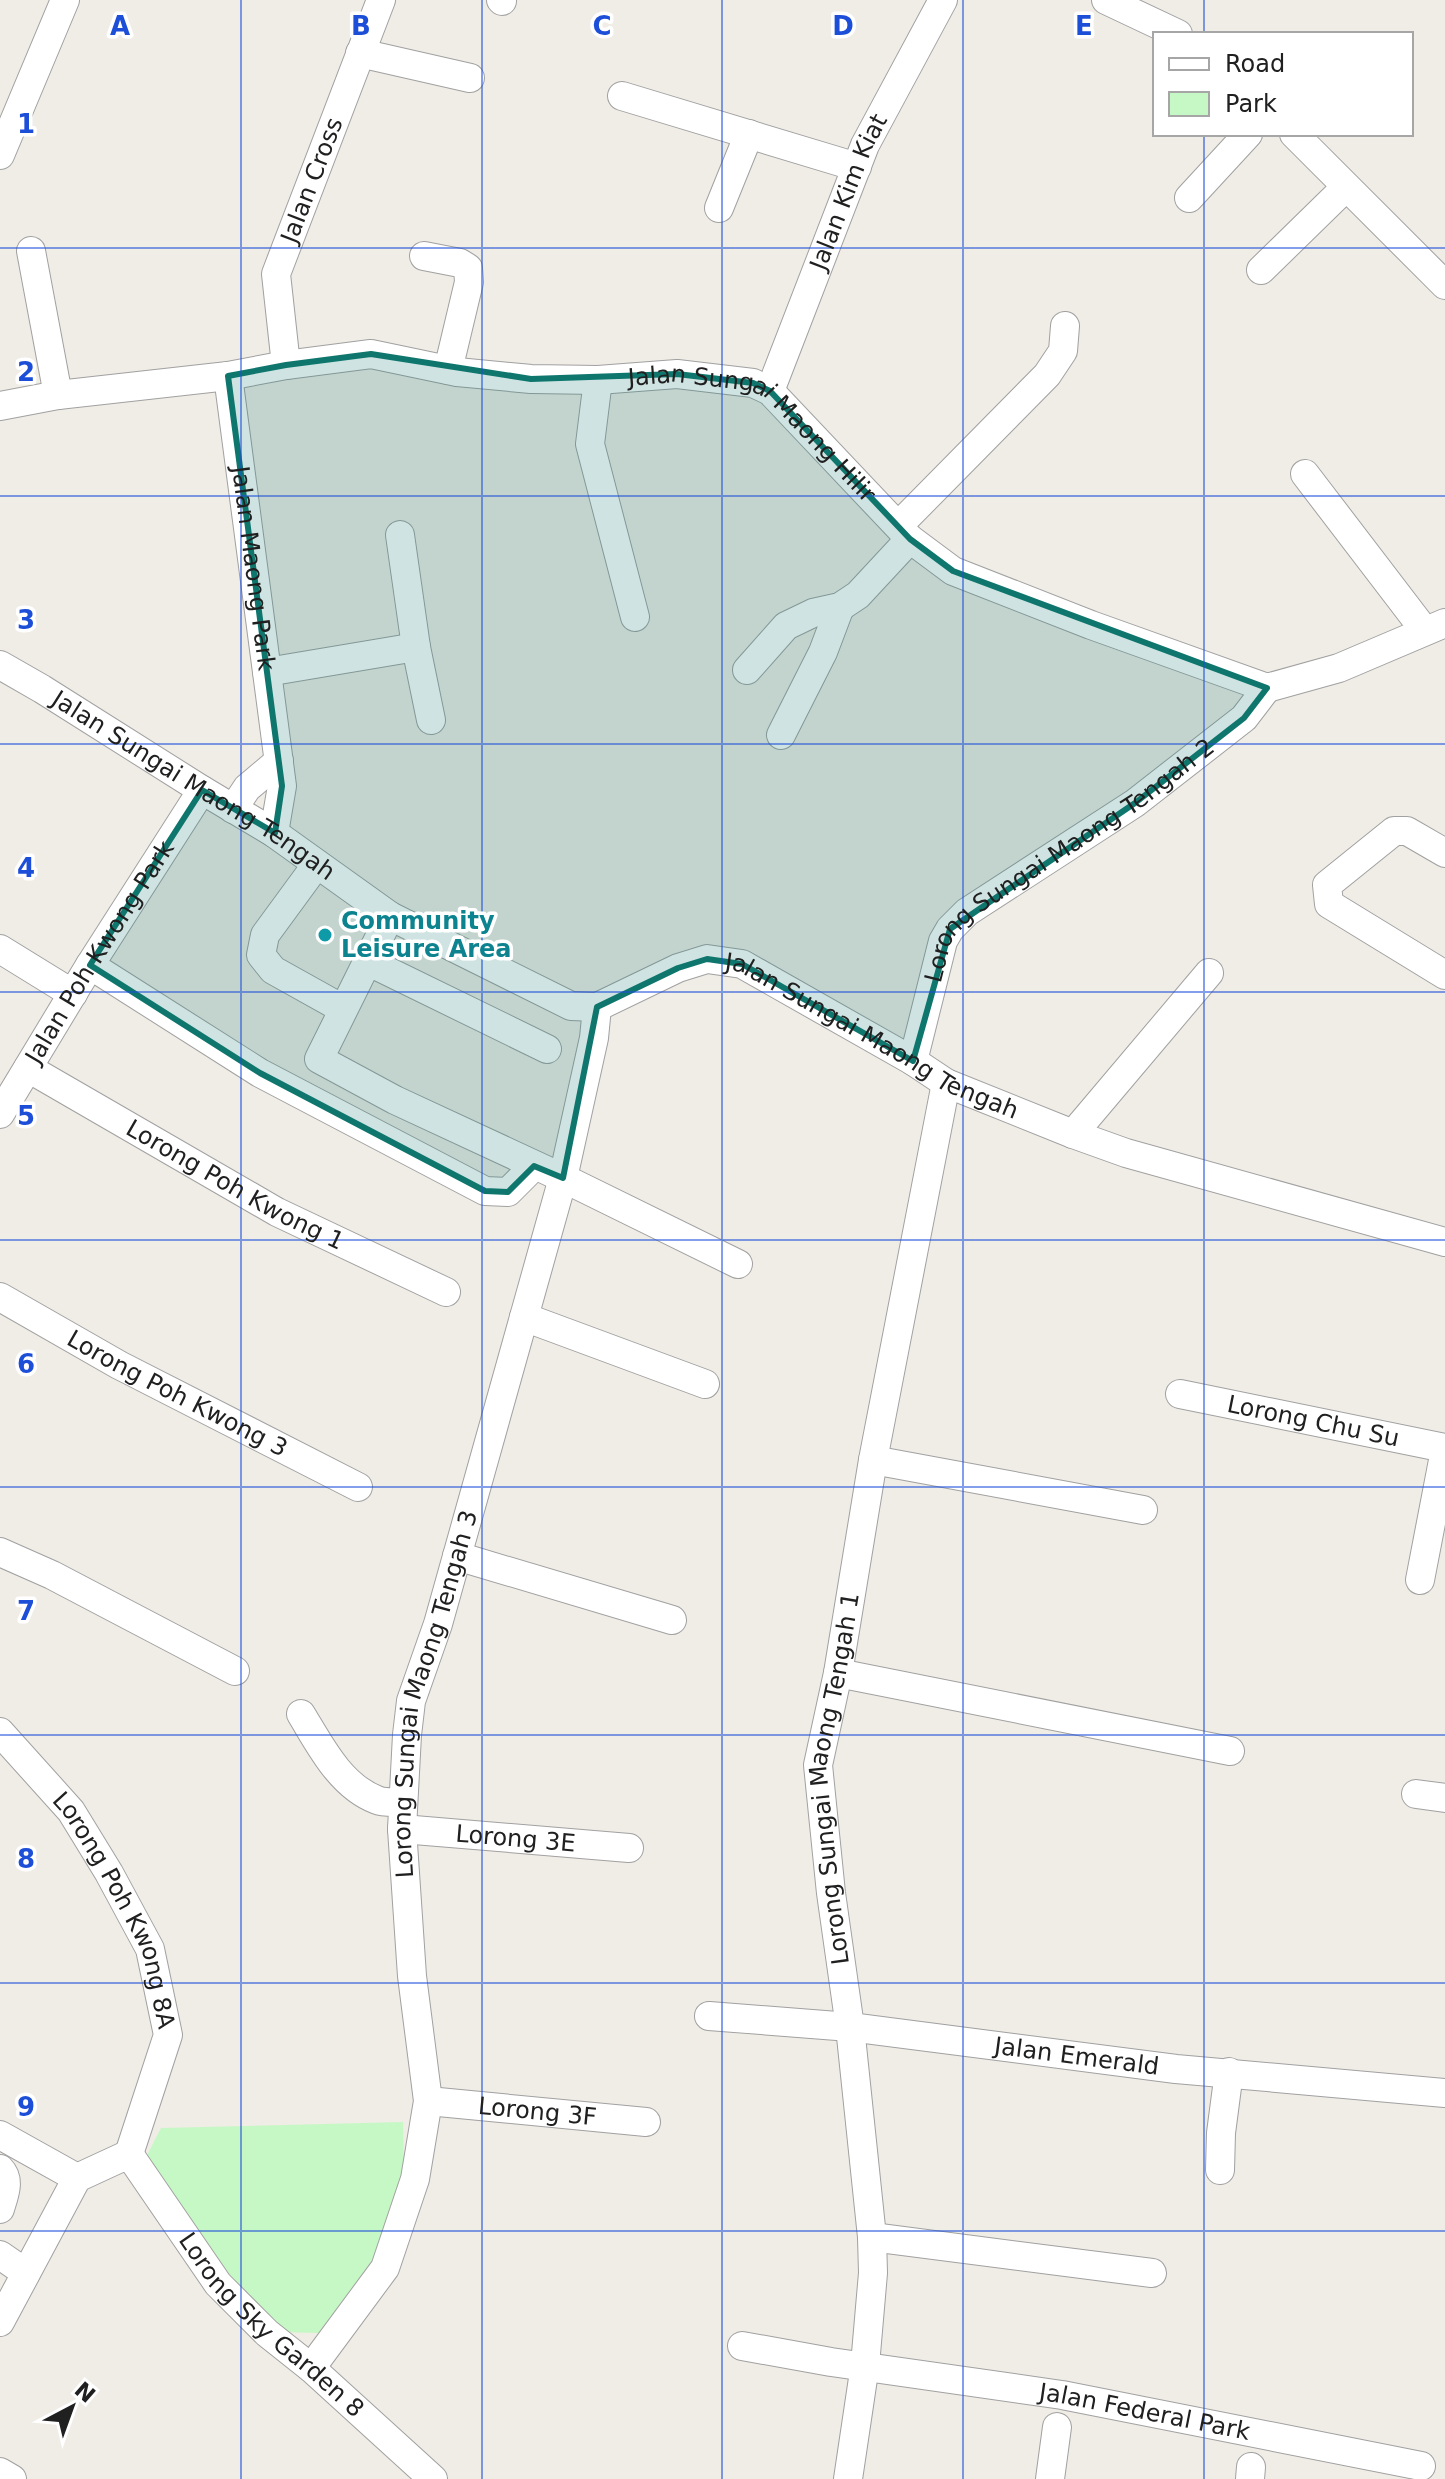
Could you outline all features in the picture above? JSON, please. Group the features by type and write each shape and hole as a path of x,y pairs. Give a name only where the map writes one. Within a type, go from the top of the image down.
{"street":[{"path":"0,155 65,0"},
{"name":"Jalan Cross","path":"286,365 276,274 381,0"},
{"name":"Jalan Kim Kiat","path":"770,391 865,145 943,0"},
{"path":"1113,2 1174,32"},
{"path":"360,53 470,78"},
{"path":"622,96 857,167"},
{"path":"719,208 749,134"},
{"path":"1189,198 1246,136"},
{"path":"1296,136 1445,285"},
{"path":"1261,270 1346,187"},
{"path":"31,251 58,395"},
{"path":"424,256 460,263 468,268 469,282 448,370"},
{"path":"747,670 786,626 813,613 840,607 858,595 905,532 1047,375 1063,351 1065,326"},
{"name":"Jalan Sungai Maong Hilir","path":"0,406 58,395 228,376 371,354 448,370 531,379 598,380 677,374 753,383 770,391 905,532 953,571 1091,625 1267,688"},
{"name":"Jalan Maong Park","path":"228,376 282,786 274,833"},
{"path":"598,380 590,444 635,617"},
{"path":"1267,688 1339,668 1435,627 1305,474"},
{"path":"400,535 416,647 431,720"},
{"path":"781,735 823,652 840,607"},
{"path":"267,672 416,647"},
{"name":"Jalan Sungai Maong Tengah","path":"0,665 274,833 390,916 571,1006 597,1007 678,968 707,959 742,964 946,1083 1073,1134 1126,1153 1357,1220 1445,1242"},
{"name":"Lorong Sungai Maong Tengah 2","path":"913,1061 943,941 950,929 967,912 1135,803 1244,718 1267,688"},
{"path":"233,809 247,788 279,761"},
{"name":"Jalan Poh Kwong Park","path":"0,1114 90,965 202,790"},
{"path":"1445,853 1407,831 1394,831 1327,885 1329,904 1445,975"},
{"path":"317,864 265,935 261,955 273,970 343,1009"},
{"path":"299,1093 390,916"},
{"path":"0,949 73,994"},
{"path":"367,961 547,1049"},
{"path":"90,965 260,1073 485,1191 508,1192 534,1166"},
{"path":"1073,1134 1209,973"},
{"name":"Lorong Sungai Maong Tengah 3","path":"311,2368 385,2268 415,2179 428,2101 412,1976 402,1816 411,1701 438,1624 563,1178 594,1038 597,1007"},
{"path":"319,1059 395,1100 738,1264"},
{"name":"Lorong Poh Kwong 1","path":"28,1068 277,1212 446,1292"},
{"name":"Lorong Sungai Maong Tengah 1","path":"848,2479 865,2365 873,2273 872,2237 818,1765 838,1673 873,1460 946,1083"},
{"name":"Lorong Poh Kwong 3","path":"0,1297 119,1365 358,1487"},
{"path":"524,1317 705,1384"},
{"name":"Lorong Chu Su","path":"1180,1394 1445,1449"},
{"path":"1420,1580 1445,1449"},
{"path":"873,1460 1143,1510"},
{"path":"0,1552 52,1575 235,1671"},
{"path":"457,1556 672,1620"},
{"path":"838,1673 1230,1751"},
{"name":"Lorong 3E","path":"301,1714 323,1750 352,1786 402,1816 629,1848"},
{"name":"Lorong Poh Kwong 8A","path":"0,1732 71,1811 150,1949 168,2035 129,2154"},
{"path":"1416,1794 1445,1798"},
{"name":"Jalan Emerald","path":"709,2016 850,2027 1162,2067 1445,2093"},
{"path":"1220,2170 1229,2072"},
{"name":"Lorong 3F","path":"428,2101 646,2122"},
{"path":"0,2135 77,2178"},
{"path":"0,2322 77,2178 129,2154"},
{"name":"Lorong Sky Garden 8","path":"129,2154 218,2284 267,2333 311,2368 433,2479"},
{"path":"0,2169 5,2174 6,2187 0,2209"},
{"path":"872,2237 1152,2273"},
{"path":"0,2255 26,2273"},
{"name":"Jalan Federal Park","path":"742,2346 1062,2395 1421,2466"},
{"path":"1050,2479 1057,2427"},
{"path":"0,2472 12,2479"}],"highlighted area":[{"path":"371,354 531,379 677,374 753,383 770,391 910,539 953,571 1267,688 1244,718 1135,803 950,929 913,1061 742,964 707,959 678,968 597,1007 563,1178 534,1166 508,1192 485,1191 260,1073 90,965 202,790 275,833 282,786 228,376 286,365"}],"green space":[{"path":"403,2122 404,2177 377,2257 319,2333 280,2332 222,2280 145,2159 161,2128"}],"place":[{"name":"Community Leisure Area","path":"325,935"}]}
